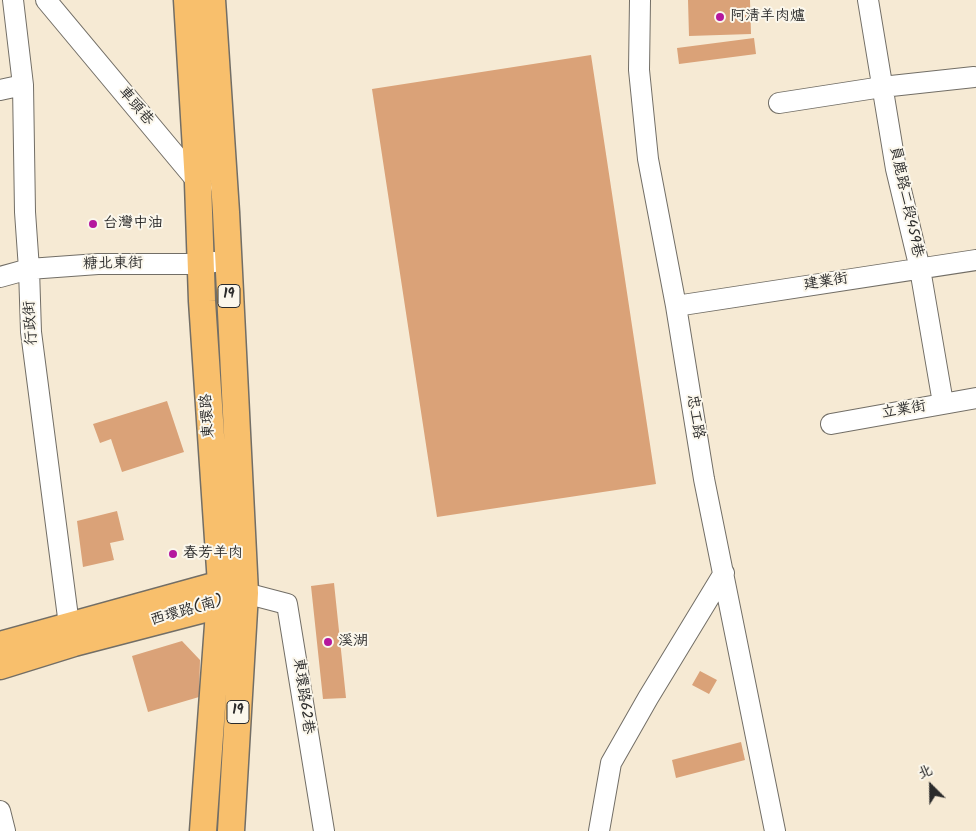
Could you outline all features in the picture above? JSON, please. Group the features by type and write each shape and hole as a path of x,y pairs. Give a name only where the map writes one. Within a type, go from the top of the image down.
{"main road":[{"name":"東環路","path":"186,0 198,183 199,264 220,595 203,831"},
{"name":"東環路","path":"212,0 226,212 245,593 231,831"},
{"name":"西環路(南)","path":"0,645 72,634 220,595 245,593"},
{"name":"西環路(南)","path":"0,666 72,634"}],"street":[{"name":"行政街","path":"13,0 23,85 25,212 29,269 30,332 72,634"},
{"name":"車頭巷","path":"46,0 198,183 226,212"},
{"name":"忠工路","path":"640,0 639,70 648,160 676,306 704,479 775,831"},
{"name":"員鹿路二段459巷","path":"868,0 896,169 920,269 943,403"},
{"path":"779,104 882,87 974,77"},
{"path":"0,90 23,85"},
{"name":"建業街","path":"676,306 976,260"},
{"name":"糖北東街","path":"0,277 29,269 98,264 199,264 228,261"},
{"name":"立業街","path":"831,424 976,398"},
{"path":"599,831 611,763 724,573"},
{"name":"東環路62巷","path":"245,593 287,604 324,831"},
{"path":"0,811 5,831"}],"building":[{"name":"阿清羊肉爐","path":"688,0 750,0 751,34 689,36"},
{"path":"754,38 756,54 679,64 677,48"},
{"path":"591,55 656,484 437,517 372,89"},
{"path":"167,401 184,452 122,472 111,439 100,443 93,424"},
{"path":"117,511 124,540 110,543 114,560 83,567 77,521"},
{"name":"溪湖","path":"334,583 346,698 323,699 311,586"},
{"path":"182,641 200,660 199,697 148,712 132,656"},
{"path":"700,671 717,680 709,694 692,685"},
{"path":"741,742 745,760 676,778 672,760"}],"place":[{"name":"阿清羊肉爐","path":"720,17"},
{"name":"台灣中油","path":"93,224"},
{"name":"春芳羊肉","path":"173,554"},
{"name":"溪湖","path":"328,642"}]}
